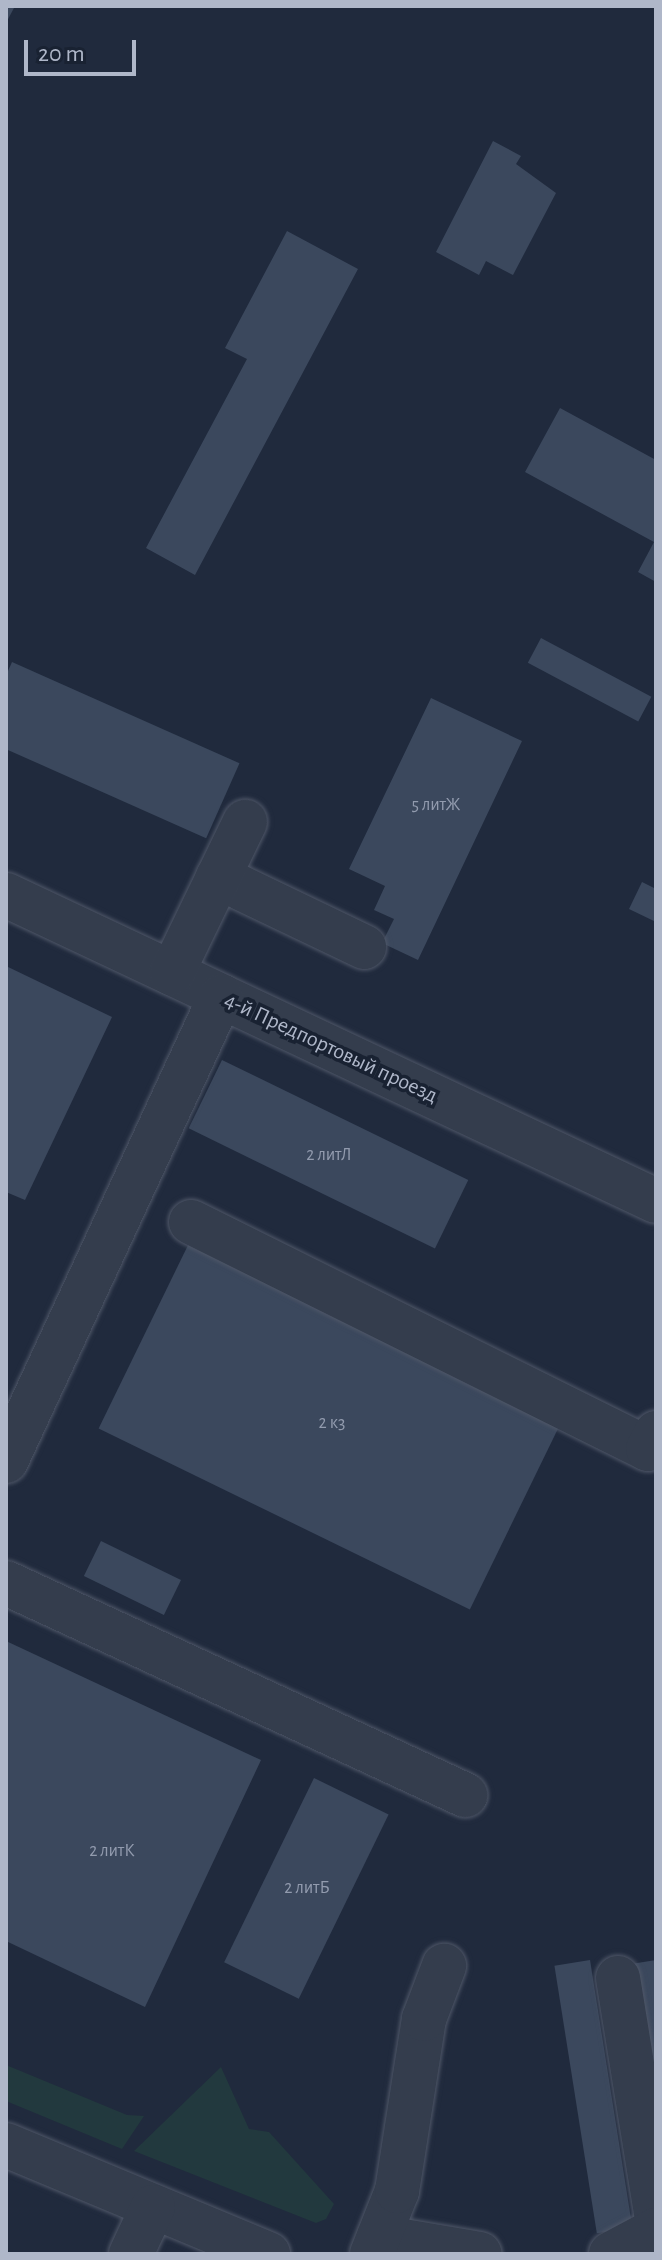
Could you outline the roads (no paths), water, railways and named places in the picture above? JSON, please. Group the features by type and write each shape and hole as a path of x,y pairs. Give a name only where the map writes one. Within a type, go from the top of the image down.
{"street":[{"path":"172,973 245,822"},
{"path":"218,877 364,947"},
{"name":"4-й Предпортовый проезд","path":"6,895 656,1201"},
{"path":"6,1461 15,1405 221,996"},
{"path":"191,1222 648,1449 656,1433"},
{"path":"6,1583 465,1795"},
{"path":"444,1966 424,2019 410,2137 376,2246 480,2254"},
{"path":"618,1978 656,2213"},
{"path":"6,2145 268,2254"},
{"path":"131,2254 153,2207"},
{"path":"611,2254 656,2230"}]}
